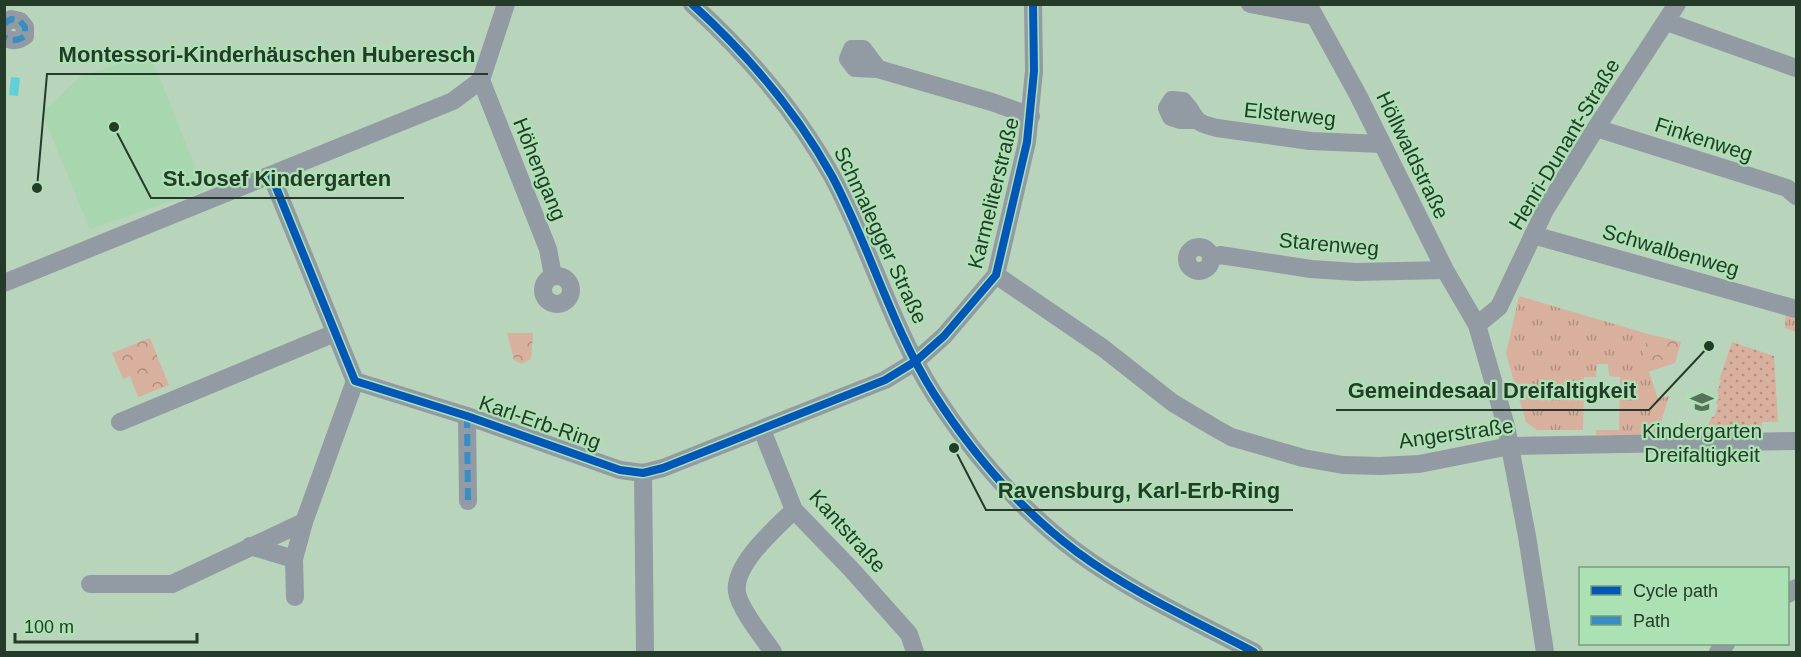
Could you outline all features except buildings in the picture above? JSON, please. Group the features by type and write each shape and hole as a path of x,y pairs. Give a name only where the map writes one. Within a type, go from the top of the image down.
{"street":[{"path":"4,283 453,100 481,80 506,4"},
{"name":"Schmalegger Straße","path":"692,4 731,42 779,96 802,127 832,177 916,362 934,393 971,445 1007,488 1058,537 1078,552 1118,578 1254,652"},
{"name":"Karmeliterstraße","path":"916,362 944,336 996,275 1027,142 1034,71 1034,4"},
{"path":"1250,4 1311,10"},
{"name":"Henri-Dunant-Straße","path":"1477,325 1499,307 1545,210 1677,4"},
{"name":"Höllwaldstraße","path":"1311,10 1358,95 1445,270 1477,325"},
{"path":"4,24 11,19 20,21 26,27 26,36 18,40 8,40 4,37"},
{"path":"1667,22 1797,68"},
{"path":"878,69 992,102 1030,116"},
{"name":"Höhengang","path":"481,80 548,249 553,276"},
{"name":"Elsterweg","path":"1195,120 1202,125 1217,128 1310,141 1382,144"},
{"name":"Finkenweg","path":"1596,128 1787,188 1797,196"},
{"path":"271,175 355,381 304,522 294,559 295,597"},
{"name":"Schwalbenweg","path":"1533,235 1797,309"},
{"name":"Starenweg","path":"1211,258 1220,255 1303,268 1356,272 1445,270"},
{"name":"Angerstraße","path":"996,275 1103,348 1173,403 1231,437 1279,452 1343,465 1380,466 1419,464 1510,446 1797,441"},
{"path":"1477,325 1510,446 1545,652"},
{"path":"120,422 335,333"},
{"name":"Karl-Erb-Ring","path":"355,381 467,416 620,470 643,473 663,468 762,430 885,380 916,362"},
{"name":"Karl-Erb-Ring","path":"467,416 468,501"},
{"name":"Kantstraße","path":"762,430 794,510 909,634 915,652"},
{"path":"643,473 645,652"},
{"path":"773,652 745,610 737,592 740,575 752,554 794,510"},
{"path":"90,584 172,584 304,522"},
{"path":"250,546 294,559"}],"shaded area":[{"path":"150,54 204,190 90,229 42,113 81,76"}],"green space":[{"path":"1519,296 1648,334 1643,354 1658,399 1669,396 1657,436 1596,435 1596,430 1619,430 1620,377 1609,376 1608,364 1597,364 1596,377 1584,377 1583,430 1537,430 1526,422 1506,354"},
{"path":"1786,306 1796,309 1796,332 1785,328"},
{"path":"507,333 533,333 531,359 521,364 514,360"},
{"path":"1648,334 1681,342 1675,363 1648,372 1643,354"},
{"path":"150,338 169,385 138,397 130,376 123,379 112,353"},
{"path":"1732,342 1774,356 1778,422 1762,422 1762,433 1685,433 1685,425 1708,425 1714,417 1718,405 1716,404 1719,393 1717,392 1721,381 1719,380"}],"water":[{"path":"11,77 20,78 18,96 9,95"}],"marked path":[{"path":"4,24 11,19 20,21 25,27 25,36 20,39 12,40 4,37"},
{"path":"467,416 468,501"}],"cycle path":[{"path":"692,4 769,84 818,152 846,203 893,314 919,368 934,394 981,459 1036,518 1098,567 1254,652"},
{"path":"271,175 355,381 467,416 620,470 643,473 663,468 885,380 916,361 944,336 996,275 1027,142 1034,71 1033,4"}],"place":[{"name":"St.Josef Kindergarten","path":"114,127"},
{"name":"Montessori-Kinderhäuschen Huberesch","path":"37,188"},
{"name":"Gemeindesaal Dreifaltigkeit","path":"1709,346"},
{"name":"Kindergarten Dreifaltigkeit","path":"1702,402"},
{"name":"Ravensburg, Karl-Erb-Ring","path":"954,448"}]}
